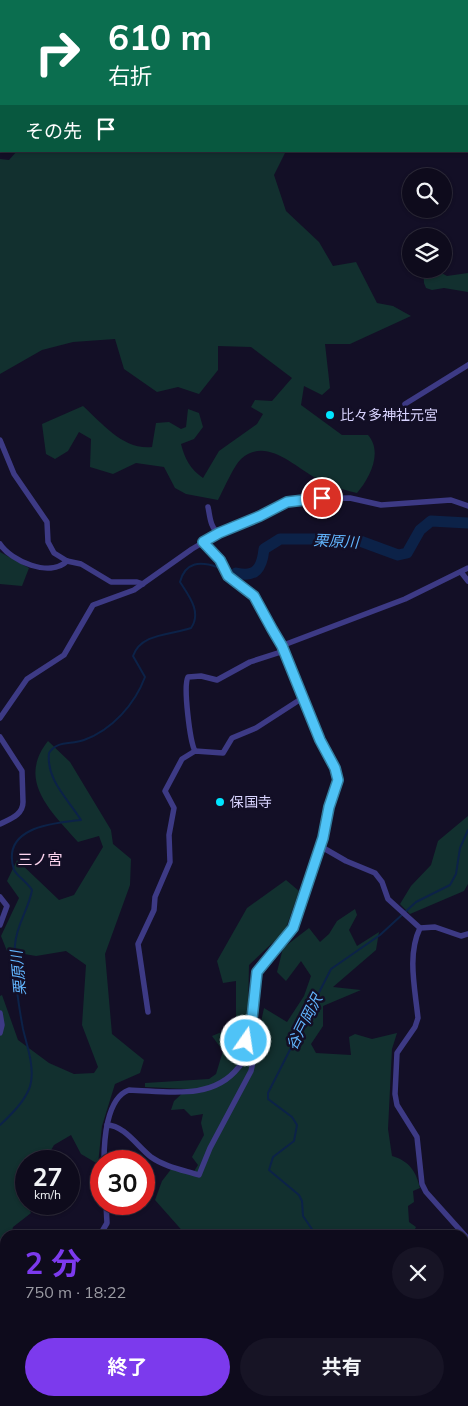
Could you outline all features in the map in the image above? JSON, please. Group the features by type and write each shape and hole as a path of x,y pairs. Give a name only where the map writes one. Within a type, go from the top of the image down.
{"street":[{"path":"405,404 468,366"},
{"path":"0,440 14,474 47,522 50,548 57,556 67,561 81,564 111,582 137,582 144,584"},
{"path":"0,718 27,679 64,655 94,605 122,596 144,584 203,542 287,502 298,499 350,498 381,505 451,500 468,506"},
{"path":"208,507 211,522 219,533"},
{"path":"107,1125 119,1127 150,1156 164,1165 199,1175 210,1148 251,1072 253,1062 252,1019 257,972 291,931 320,846 329,807 338,780 335,768 320,740 283,648 254,596 228,576 220,560 203,542"},
{"path":"0,544 5,552 19,560 40,567 54,569 67,561"},
{"path":"195,751 190,738 186,695 188,677 201,676 217,680 250,662 405,599 468,568"},
{"path":"461,572 468,581"},
{"path":"148,1012 138,944 154,910 155,897 170,862 168,835 174,808 165,790 182,759 195,751 223,753 232,738 256,728 304,697"},
{"path":"0,737 22,771 23,802 23,807 18,815 0,824"},
{"path":"320,846 346,862 375,873 382,882 388,899 408,915 420,928"},
{"path":"0,897 7,906 0,925"},
{"path":"420,928 435,927 461,936 468,934"},
{"path":"420,928 413,942 412,954 418,1018 415,1027 397,1053 395,1094 398,1104 418,1137 422,1184 426,1192 460,1230"},
{"path":"0,1013 2,1025 0,1033"},
{"path":"104,1150 104,1134 107,1125 118,1098 125,1091 204,1091 216,1087 228,1080 246,1057 246,1027 252,1019"},
{"path":"102,1230 106,1223 106,1215"}],"green space":[{"path":"16,152 286,152 274,175 286,211 319,242 333,266 356,262 377,303 393,306 411,316 350,344 325,344 330,388 322,395 304,386 301,405 342,435 368,435 372,442 375,457 373,465 357,493 324,482 279,455 269,452 250,453 241,459 218,500 186,494 175,488 164,467 136,463 113,474 90,467 91,439 79,432 68,451 55,459 46,454 42,424 83,406 114,434 123,440 142,447 152,447 156,423 169,422 181,429 186,427 188,409 199,413 203,427 194,439 181,444 189,463 203,478 219,451 257,424 263,414 251,407 255,400 272,401 292,378 251,347 218,346 218,370 199,394 178,387 157,392 124,369 115,339 73,342 42,350 0,374 0,159 9,160"},
{"path":"468,273 468,292 444,288 432,290 426,288 424,278 452,278 452,275"},
{"path":"0,552 29,568 22,586 0,584"},
{"path":"48,741 70,762 111,830 113,844 131,859 130,885 105,954 112,1034 144,1060 140,1073 115,1084 102,1126 99,1150 90,1150 90,1159 81,1154 71,1135 54,1145 51,1150 15,1150 15,1215 28,1215 13,1227 12,1230 0,1230 0,996 2,995 18,1040 49,1063 74,1074 94,1073 98,1067 82,1025 86,965 66,951 36,956 7,951 1,936 19,898 7,881 17,860 59,900 74,895 103,847 99,836 78,842 58,819 41,795 37,783 36,769 39,756"},
{"path":"468,816 468,884 464,891 410,914 400,904 411,886 431,865 438,841"},
{"path":"286,880 299,891 285,931 249,965 247,1064 253,1059 264,1008 287,1022 304,996 311,976 301,961 286,981 277,972 283,948 309,928 320,942 329,934 337,921 355,909 357,915 349,930 357,946 379,932 376,950 333,987 361,990 323,1006 323,1026 311,1044 316,1053 351,1055 349,1037 355,1034 372,1039 397,1033 392,1049 388,1129 392,1156 411,1167 420,1188 413,1191 414,1202 408,1206 409,1222 416,1227 414,1230 182,1230 155,1200 162,1181 172,1168 193,1173 198,1165 192,1157 204,1135 201,1123 203,1114 191,1116 184,1109 171,1110 174,1101 187,1089 145,1087 145,1083 209,1079 216,1074 223,1051 212,1036 236,1026 236,981 223,983 217,961 247,908"}],"waterway":[{"name":"栗原川","path":"236,573 249,574 257,570 262,561 264,549 280,539 360,541 398,555 407,553 420,530 431,521 468,523"},
{"name":"栗原川","path":"0,1125 27,1094 32,1076 15,976 16,938 32,890 14,870 12,855 15,844 22,836 33,830 58,823 81,820 54,781 49,763 49,753 60,744 84,740 94,736 121,715 135,697 145,677 133,656 137,648 158,636 191,628 194,622 195,610 180,582 182,575 189,567 194,565 205,564 217,567"},
{"name":"谷戸岡沢","path":"313,1230 303,1216 302,1201 299,1195 269,1170 273,1157 294,1141 297,1125 292,1117 268,1099 268,1093 331,969 380,935 416,902 450,885 456,874 460,848 468,830"}],"place":[{"name":"比々多神社元宮","path":"330,415"},
{"name":"保国寺","path":"220,802"}],"district":[{"name":"三ノ宮","path":"40,859"}],"route":[{"path":"246,1041 245,1030 246,1024 252,1019 257,972 293,928 323,838 329,807 338,780 335,768 320,740 282,646 254,596 235,584 228,576 220,560 203,542 287,502 298,499 322,498"}]}
